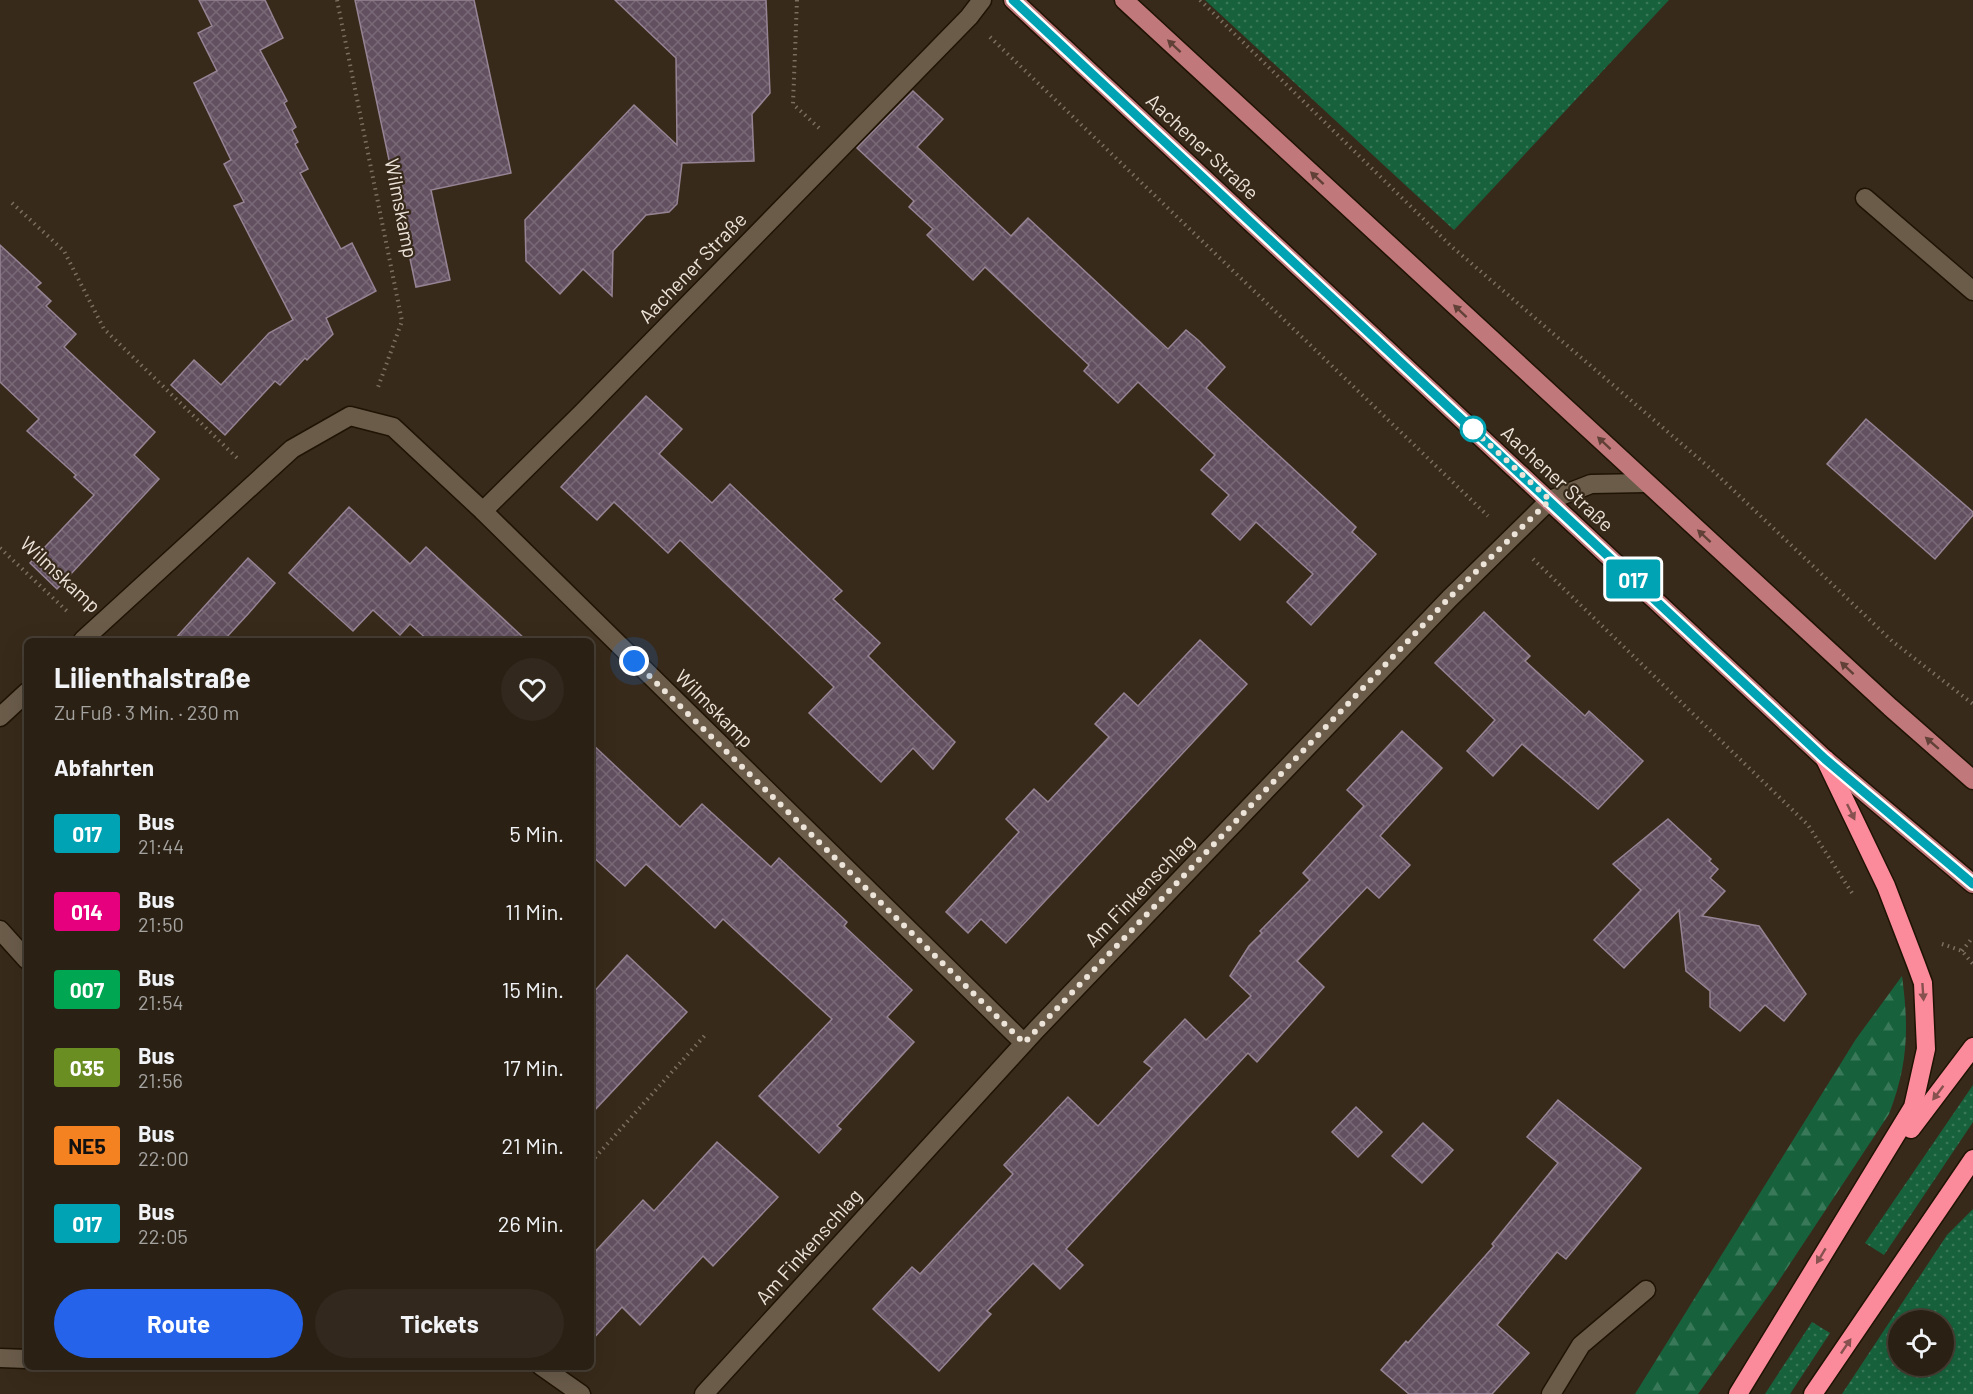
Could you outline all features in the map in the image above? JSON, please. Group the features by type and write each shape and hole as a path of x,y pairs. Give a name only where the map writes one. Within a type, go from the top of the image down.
{"highway":[{"path":"1738,1394 1913,1107 1926,1049 1923,983 1886,886 1825,759"},
{"path":"1852,1206 1973,1047"},
{"path":"1814,1394 1973,1159"},
{"path":"1952,1190 1973,1175"}],"main road":[{"name":"Aachener Straße","path":"1013,0 1825,759 1973,884"},
{"path":"1124,0 1890,707 1973,780"}],"street":[{"name":"Aachener Straße","path":"483,511 583,412 969,17 982,0"},
{"path":"1865,198 1973,291"},
{"name":"Wilmskamp","path":"87,637 292,449 350,416 393,427 483,511 1024,1043"},
{"name":"Am Finkenschlag","path":"704,1394 1024,1043 1450,597 1550,500 1591,484 1647,483"},
{"path":"0,717 24,695"},
{"path":"0,930 24,957"},
{"path":"1551,1394 1581,1345 1647,1290"},
{"path":"0,1358 24,1359"},
{"path":"547,1370 581,1394"}],"path":[{"name":"Wilmskamp","path":"337,0 402,321 366,420"},
{"path":"797,0 793,104 840,147"},
{"path":"1200,0 1451,246 1711,469 1892,641 1973,704"},
{"path":"969,17 1808,825 1858,902"},
{"path":"12,202 64,251 104,329 259,480"},
{"name":"Wilmskamp","path":"0,548 87,637"},
{"path":"1903,930 1962,951 1973,964"},
{"path":"1962,951 1973,938"},
{"path":"594,1159 706,1033"}],"green space":[{"path":"1205,0 1669,0 1454,230"},
{"path":"1902,976 1906,1013 1905,1046 1900,1079 1889,1114 1776,1285 1698,1394 1635,1394 1856,1039"},
{"path":"1973,1085 1973,1122 1884,1255 1865,1243"},
{"path":"1973,1209 1973,1394 1842,1394 1888,1324 1888,1376 1954,1376 1954,1310 1897,1310 1947,1235"},
{"path":"1812,1322 1830,1333 1790,1394 1765,1394"}],"building":[{"path":"199,0 265,0 283,38 260,50 287,101 284,103 296,127 292,130 298,142 295,144 308,169 300,173 341,249 352,243 376,291 326,318 333,334 307,360 305,358 280,385 275,381 225,435 171,385 194,360 221,385 269,333 293,320 234,206 244,202 224,164 231,160 194,83 217,71 198,33 212,26"},
{"path":"355,0 474,0 511,173 431,190 450,280 416,287"},
{"path":"615,0 766,0 770,93 752,114 754,161 682,163 677,204 669,212 646,215 613,251 612,296 583,269 560,294 526,261 525,220 634,105 677,145 676,58"},
{"path":"913,91 943,119 917,147 1011,236 1028,218 1168,349 1186,330 1198,340 1225,367 1206,388 1356,527 1352,532 1376,554 1311,625 1287,602 1313,574 1256,522 1240,540 1212,514 1229,495 1201,470 1215,455 1138,382 1118,403 1084,371 1089,365 985,267 973,280 927,235 933,229 909,207 914,201 857,148"},
{"path":"0,245 41,283 36,287 51,301 46,306 76,334 64,347 155,432 134,455 159,479 57,589 30,563 94,495 74,477 76,475 27,431 39,419 0,382"},
{"path":"646,396 682,429 659,454 712,503 730,484 842,591 833,599 880,643 868,656 955,742 933,769 913,748 881,782 809,713 834,687 680,540 668,553 614,502 597,520 561,487"},
{"path":"1866,419 1973,512 1973,515 1935,559 1827,464"},
{"path":"349,507 410,564 426,547 524,638 426,638 410,624 400,635 373,610 353,631 289,573"},
{"path":"248,558 275,583 226,638 176,638"},
{"path":"1484,612 1530,656 1525,661 1585,716 1589,711 1643,761 1598,809 1522,744 1493,776 1467,751 1495,720 1435,663"},
{"path":"1200,640 1247,684 1006,943 981,919 968,933 946,912 1019,832 1006,819 1034,789 1048,802 1109,737 1095,724 1124,693 1138,706"},
{"path":"1402,731 1442,768 1380,836 1410,865 1379,898 1367,887 1297,961 1324,987 1257,1062 1248,1053 1066,1249 1083,1265 1060,1289 1033,1263 987,1311 991,1314 939,1371 873,1309 912,1267 920,1274 1013,1174 1004,1165 1068,1097 1098,1126 1152,1068 1144,1062 1185,1019 1206,1040 1251,996 1230,976 1249,946 1262,933 1260,931 1310,880 1303,873 1364,806 1347,790"},
{"path":"594,746 680,827 702,804 771,867 779,858 847,922 844,926 912,990 887,1017 914,1042 837,1126 841,1129 819,1153 759,1096 832,1019 723,919 715,928 646,864 625,886 594,858"},
{"path":"1668,819 1711,859 1709,861 1718,869 1710,878 1725,891 1702,916 1759,926 1806,994 1784,1021 1765,1005 1740,1031 1710,1007 1710,991 1686,971 1679,910 1624,968 1594,940 1641,890 1613,864"},
{"path":"627,955 687,1012 594,1111 594,992"},
{"path":"1558,1100 1641,1168 1566,1259 1557,1252 1497,1325 1529,1353 1492,1394 1409,1394 1381,1370 1494,1246 1492,1244 1558,1163 1527,1137"},
{"path":"1356,1107 1382,1132 1358,1157 1332,1132"},
{"path":"1423,1123 1453,1150 1422,1183 1392,1156"},
{"path":"717,1142 778,1197 713,1266 703,1256 640,1325 622,1307 594,1338 594,1253 643,1200 654,1211"}],"bus line":[{"name":"017","path":"1013,0 1825,759 1973,884"}],"route":[{"path":"634,661 1024,1043 1450,597 1550,500 1470,427 1473,429"}]}
